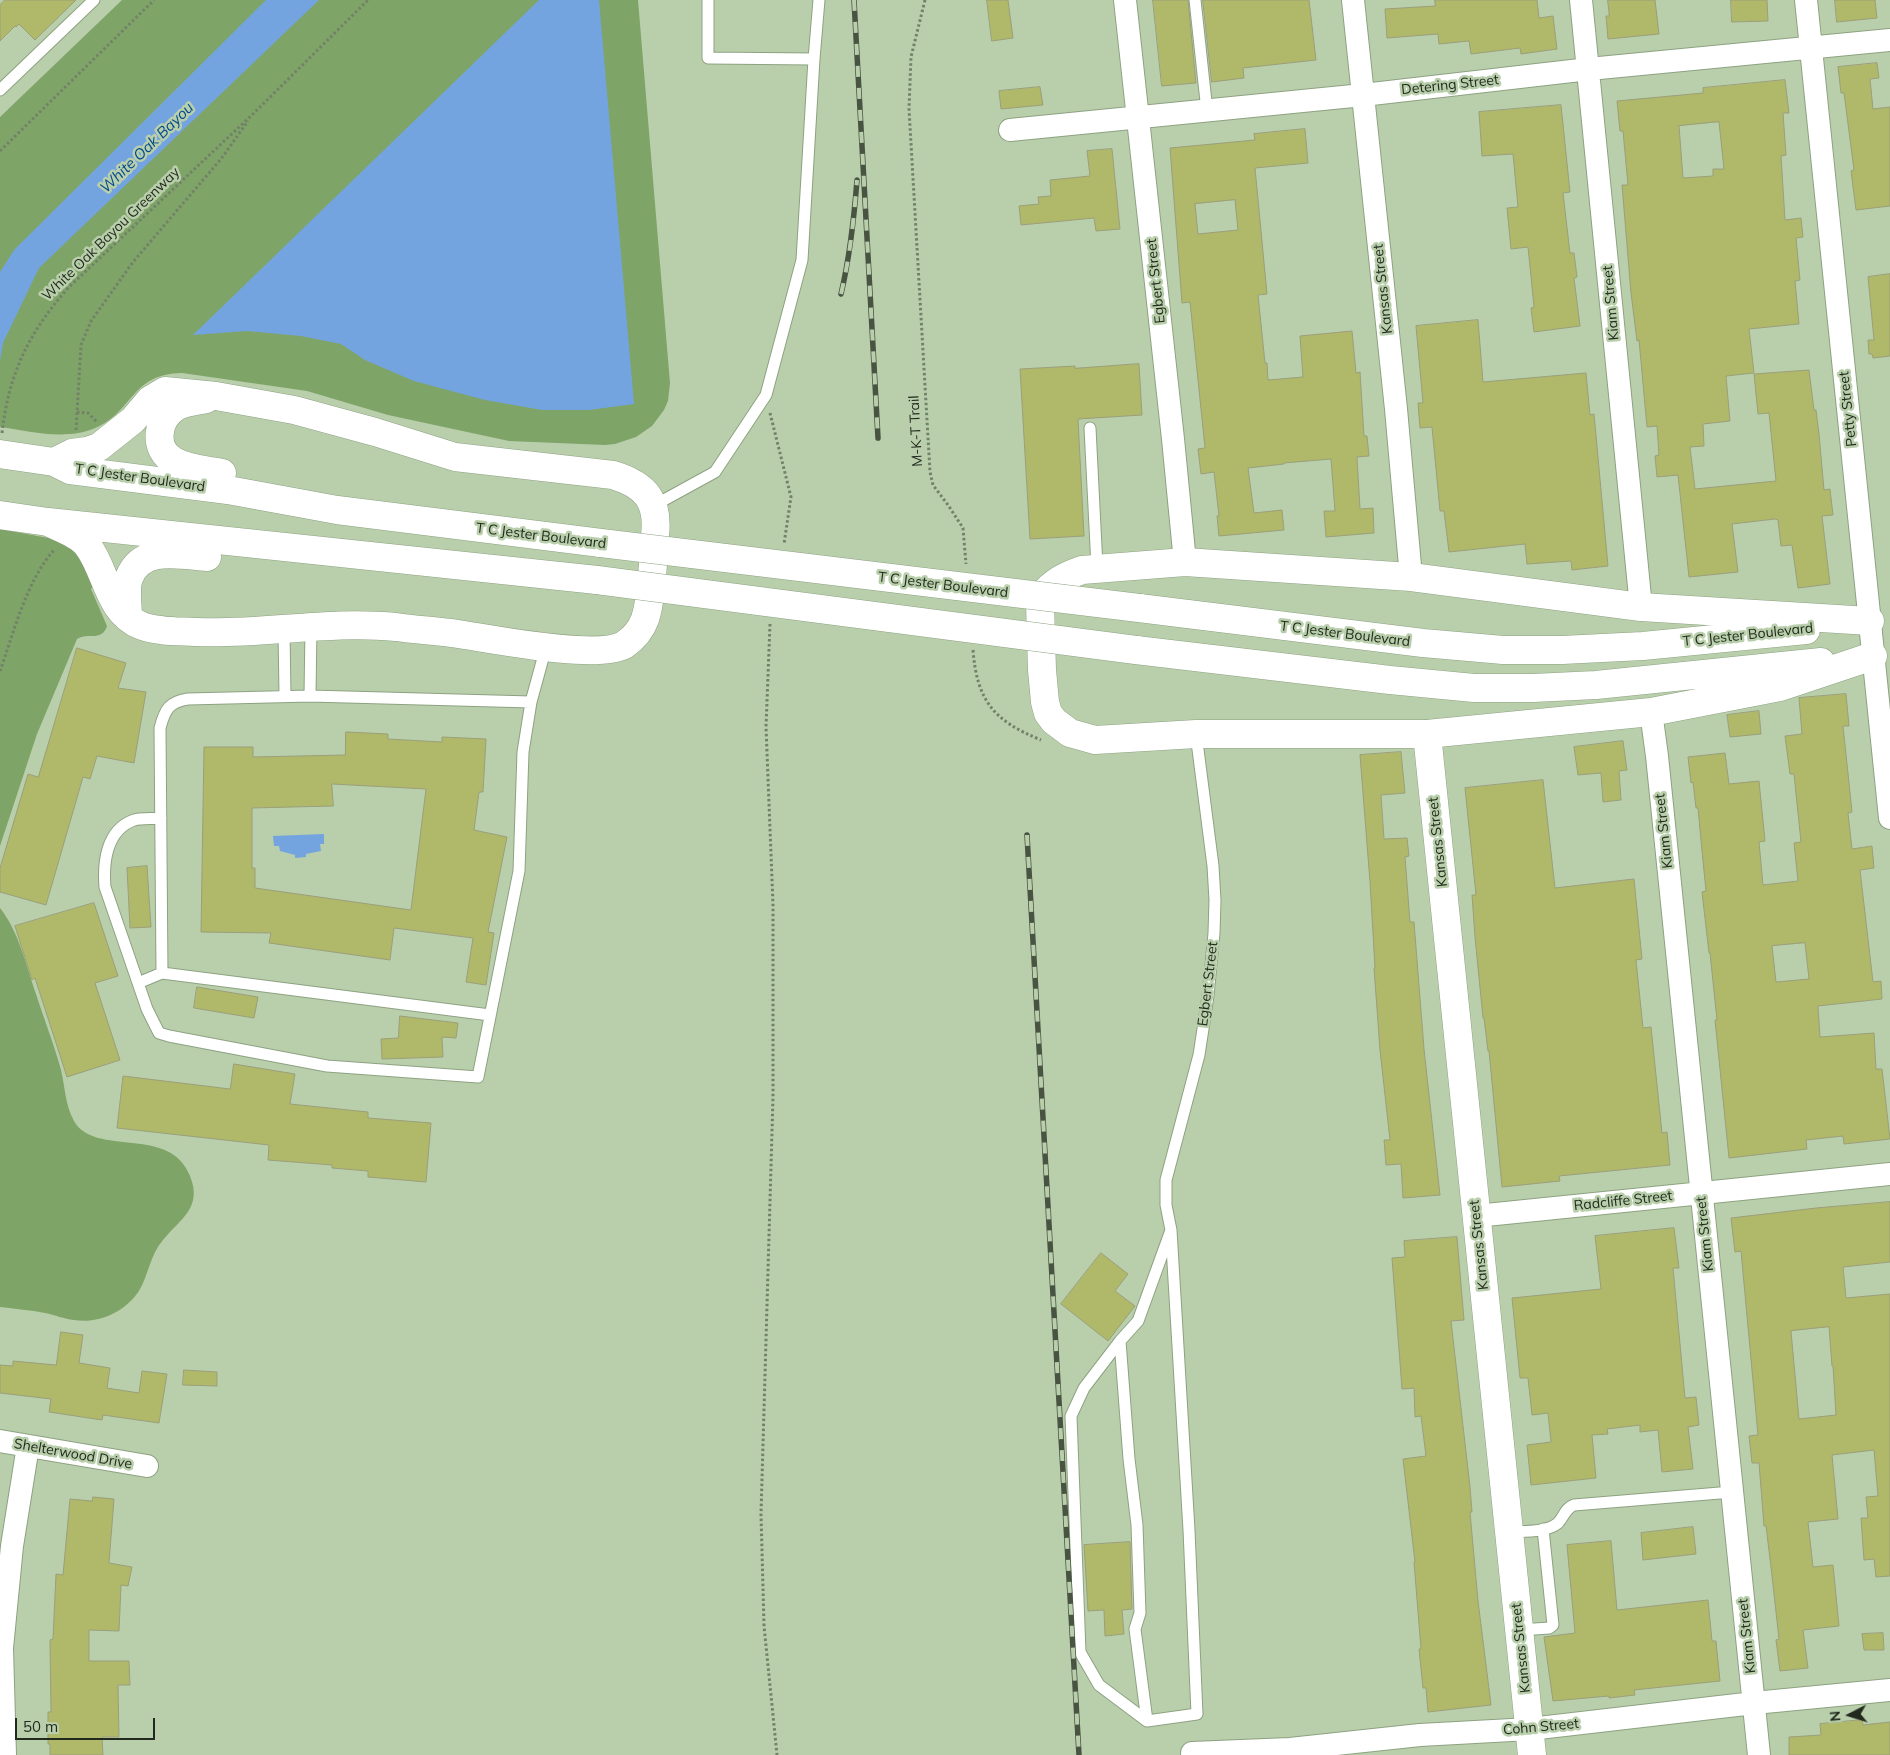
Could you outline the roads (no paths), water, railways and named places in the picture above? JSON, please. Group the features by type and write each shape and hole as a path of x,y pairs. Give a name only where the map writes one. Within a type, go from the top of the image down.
{"main road":[{"path":"54,462 72,453 99,447 128,424 150,400 165,391 216,396 294,410 375,432 455,457 613,474 638,484 649,498 653,506 656,532 645,620 639,630 624,645 606,650 546,647 457,634 366,624 239,633 160,630 140,625 128,617 113,600 95,556 86,542 59,528"},
{"path":"216,396 178,406 168,414 160,429 158,439 167,456 174,461 193,468 256,478 299,490 337,510"},
{"name":"T C Jester Boulevard","path":"0,446 54,462 70,470 228,490 337,510 1394,640 1503,650 1562,650 1643,646 1781,633 1880,620"},
{"path":"0,515 59,528 346,554 597,580 1136,650 1474,688 1596,685 1882,656"},
{"path":"128,617 128,579 137,564 150,555 170,554 247,559 346,554"},
{"path":"1880,620 1640,607 1410,577 1185,562 1097,567 1082,570 1047,588 1040,602 1042,670 1048,713 1054,721 1070,733 1095,740 1196,734 1427,734 1651,712 1780,687 1882,656"},
{"name":"Kansas Street","path":"1427,734 1531,1742"}],"street":[{"name":"Egbert Street","path":"1125,0 1185,562"},
{"name":"Kansas Street","path":"1353,0 1396,409 1410,577"},
{"name":"Kiam Street","path":"1581,0 1640,607"},
{"name":"Petty Street","path":"1806,0 1880,620 1890,818"},
{"name":"Detering Street","path":"1010,130 1363,95 1589,69 1890,40"},
{"name":"Kiam Street","path":"1651,712 1759,1755"},
{"name":"Radcliffe Street","path":"1476,1216 1890,1174"},
{"name":"Shelterwood Drive","path":"0,1441 147,1466"},
{"path":"5,1755 2,1648 12,1546 28,1446"},
{"name":"Cohn Street","path":"1192,1753 1347,1749 1420,1735 1531,1742 1754,1703 1890,1690"}],"lane":[{"path":"0,90 94,0"},
{"path":"708,0 708,58 814,59"},
{"path":"653,506 715,472 766,395 802,260 819,0"},
{"path":"1195,0 1207,111"},
{"path":"1090,428 1097,567"},
{"path":"310,696 311,627"},
{"path":"284,630 285,696"},
{"path":"161,818 134,820 123,826 114,836 104,860 105,887 147,1008 159,1033 328,1066 478,1077 519,871 523,752 531,702 546,647"},
{"path":"162,972 160,728 163,715 176,701 188,699 310,696 531,702"},
{"name":"Egbert Street","path":"1147,1721 1196,1714 1190,1530 1171,1230 1166,1205 1166,1180 1198,1055 1208,996 1214,933 1213,866 1196,734"},
{"path":"138,983 162,972 490,1015"},
{"path":"1147,1721 1099,1685 1080,1652 1071,1416 1084,1388 1138,1321 1171,1230"},
{"path":"1120,1341 1137,1526 1140,1613 1135,1629 1147,1721"},
{"path":"1509,1532 1551,1527 1557,1523 1570,1506 1574,1505 1732,1492"},
{"path":"1520,1630 1549,1628 1553,1625 1544,1529"}],"water":[{"name":"White Oak Bayou","path":"266,0 319,0 39,268 3,343 0,361 0,272 14,250"},
{"path":"539,0 599,0 634,404 589,410 542,410 485,400 414,381 365,360 341,344 301,336 247,331 193,335"},
{"path":"324,834 324,844 320,844 321,851 306,854 306,857 295,858 295,855 280,851 279,846 274,846 273,836"}],"railway":[{"path":"854,0 878,438"},
{"path":"841,294 847,266 857,180"},
{"path":"1027,835 1079,1755"}]}
